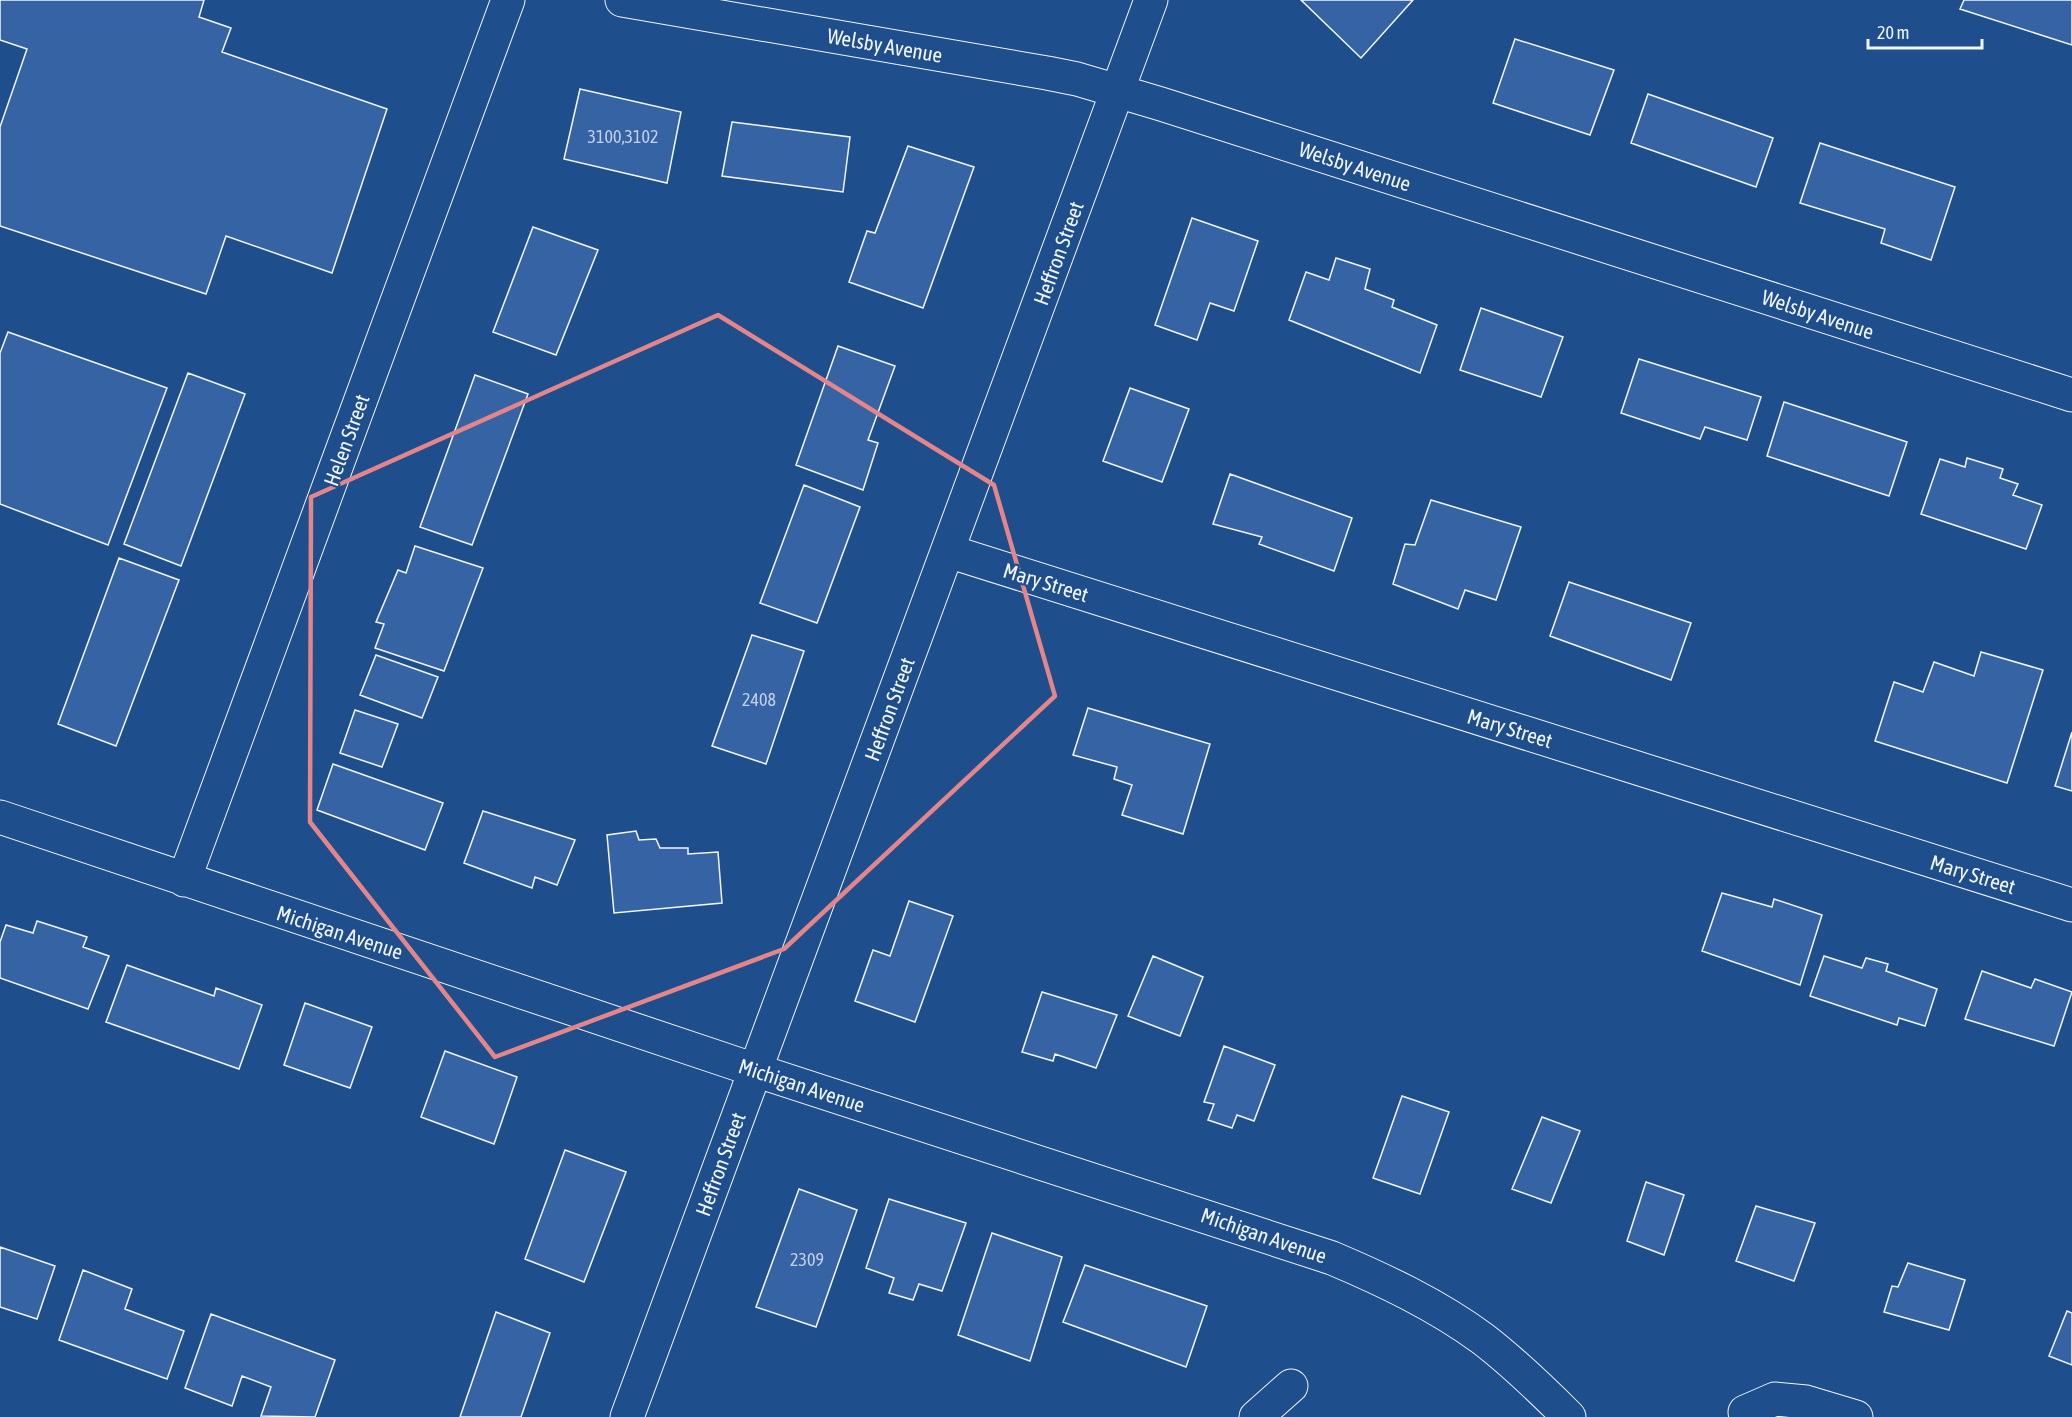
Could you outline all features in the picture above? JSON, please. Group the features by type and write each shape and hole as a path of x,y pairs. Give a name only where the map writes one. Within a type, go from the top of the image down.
{"street":[{"name":"Helen Street","path":"184,880 508,0"},
{"name":"Welsby Avenue","path":"622,0 1047,73 1118,90 2072,395"},
{"name":"Heffron Street","path":"627,1417 1151,0"},
{"name":"Mary Street","path":"948,551 2072,905"},
{"name":"Michigan Avenue","path":"0,817 755,1070 1332,1258 1378,1278 1466,1328 1546,1394 1569,1417"},
{"path":"1256,1417 1291,1386"},
{"path":"1745,1412 1775,1399 1806,1402 1856,1417"}],"highlighted area":[{"path":"718,315 994,485 1055,696 784,949 495,1057 310,822 311,497"}],"building":[{"path":"0,0 204,0 199,17 231,28 222,52 387,109 332,273 226,236 206,294 0,226 0,127 27,49 0,40"},
{"path":"1301,0 1413,0 1361,58"},
{"path":"1964,0 2072,0 2072,45 1960,9"},
{"path":"1515,39 1614,70 1590,135 1493,103"},
{"path":"580,89 681,112 667,183 564,159"},
{"path":"1648,94 1773,138 1756,187 1631,143"},
{"path":"732,122 850,137 843,192 722,176"},
{"path":"1820,143 1955,187 1931,260 1881,243 1885,229 1800,203"},
{"path":"908,146 974,167 923,308 849,282 867,231 875,233"},
{"path":"1192,218 1258,241 1234,311 1210,303 1197,340 1155,325"},
{"path":"533,227 598,250 556,355 493,332"},
{"path":"1336,258 1370,269 1365,289 1394,300 1392,307 1437,325 1420,373 1289,320 1306,272 1329,280"},
{"path":"1481,308 1563,337 1541,397 1460,370"},
{"path":"8,332 167,388 108,545 0,504 0,353"},
{"path":"838,346 895,366 868,440 878,443 863,490 796,465"},
{"path":"1639,359 1761,397 1747,440 1705,427 1700,439 1621,413"},
{"path":"188,373 245,394 181,566 124,544"},
{"path":"475,375 528,394 472,545 420,527"},
{"path":"1130,388 1189,409 1162,482 1103,461"},
{"path":"1784,402 1907,442 1889,496 1767,456"},
{"path":"1967,458 2003,469 2000,478 2018,484 2013,495 2042,505 2026,549 1921,514 1940,459 1965,467"},
{"path":"1230,474 1352,518 1334,571 1259,544 1262,537 1213,524"},
{"path":"804,485 860,507 817,623 760,603"},
{"path":"1431,500 1521,527 1496,600 1465,590 1458,609 1393,584 1405,544 1415,545"},
{"path":"415,546 483,568 444,671 375,648 384,624 376,622 398,570 406,573"},
{"path":"119,558 179,580 116,746 58,724"},
{"path":"1569,582 1691,623 1671,680 1550,636"},
{"path":"752,635 804,651 766,764 712,746"},
{"path":"1981,652 2043,670 2007,783 1875,741 1894,682 1923,692 1934,662 1974,676"},
{"path":"376,655 438,677 422,718 360,695"},
{"path":"1088,708 1210,744 1183,834 1122,815 1132,785 1114,779 1117,767 1073,755"},
{"path":"355,710 398,724 382,767 340,753"},
{"path":"2072,732 2072,791 2055,786"},
{"path":"333,764 443,803 425,850 317,810"},
{"path":"483,811 575,840 557,885 535,877 532,888 464,863"},
{"path":"636,831 639,840 656,839 660,848 688,848 688,854 718,852 722,903 614,913 607,835"},
{"path":"1722,893 1772,907 1774,899 1822,915 1800,985 1702,951"},
{"path":"909,901 953,916 915,1022 855,1001 873,950 890,956"},
{"path":"37,921 87,937 83,947 109,956 88,1009 0,978 0,942 6,925 33,933"},
{"path":"1153,956 1203,977 1180,1036 1128,1016"},
{"path":"1824,956 1862,968 1866,958 1888,964 1886,971 1937,989 1925,1026 1899,1018 1897,1025 1810,996"},
{"path":"127,965 214,996 216,988 262,1005 239,1069 106,1022"},
{"path":"1982,971 2031,988 2035,979 2072,992 2054,1046 1965,1019"},
{"path":"1042,992 1117,1015 1096,1068 1055,1054 1053,1061 1022,1052"},
{"path":"305,1003 372,1027 350,1088 284,1065"},
{"path":"1224,1046 1275,1065 1254,1121 1237,1115 1232,1128 1208,1120 1214,1104 1204,1102"},
{"path":"445,1051 517,1077 494,1144 421,1117"},
{"path":"1402,1096 1449,1112 1420,1194 1373,1178"},
{"path":"1542,1117 1580,1131 1551,1203 1512,1189"},
{"path":"565,1150 626,1172 584,1282 525,1259"},
{"path":"1646,1182 1684,1195 1664,1255 1627,1241"},
{"path":"799,1189 857,1210 816,1327 756,1307"},
{"path":"889,1199 966,1223 942,1291 919,1284 913,1300 889,1293 894,1278 866,1268"},
{"path":"1756,1206 1815,1223 1794,1281 1736,1261"},
{"path":"992,1233 1062,1257 1030,1361 958,1335"},
{"path":"0,1247 55,1266 37,1319 0,1307"},
{"path":"1908,1263 1965,1280 1949,1330 1884,1312 1892,1286 1898,1287"},
{"path":"1085,1265 1207,1306 1186,1367 1063,1322"},
{"path":"83,1270 132,1289 125,1309 184,1331 167,1379 59,1340"},
{"path":"2067,1311 2072,1313 2072,1365 2049,1356"},
{"path":"496,1312 550,1333 521,1417 460,1417"},
{"path":"211,1314 335,1360 315,1417 261,1416 271,1387 242,1376 232,1406 185,1388"}]}
